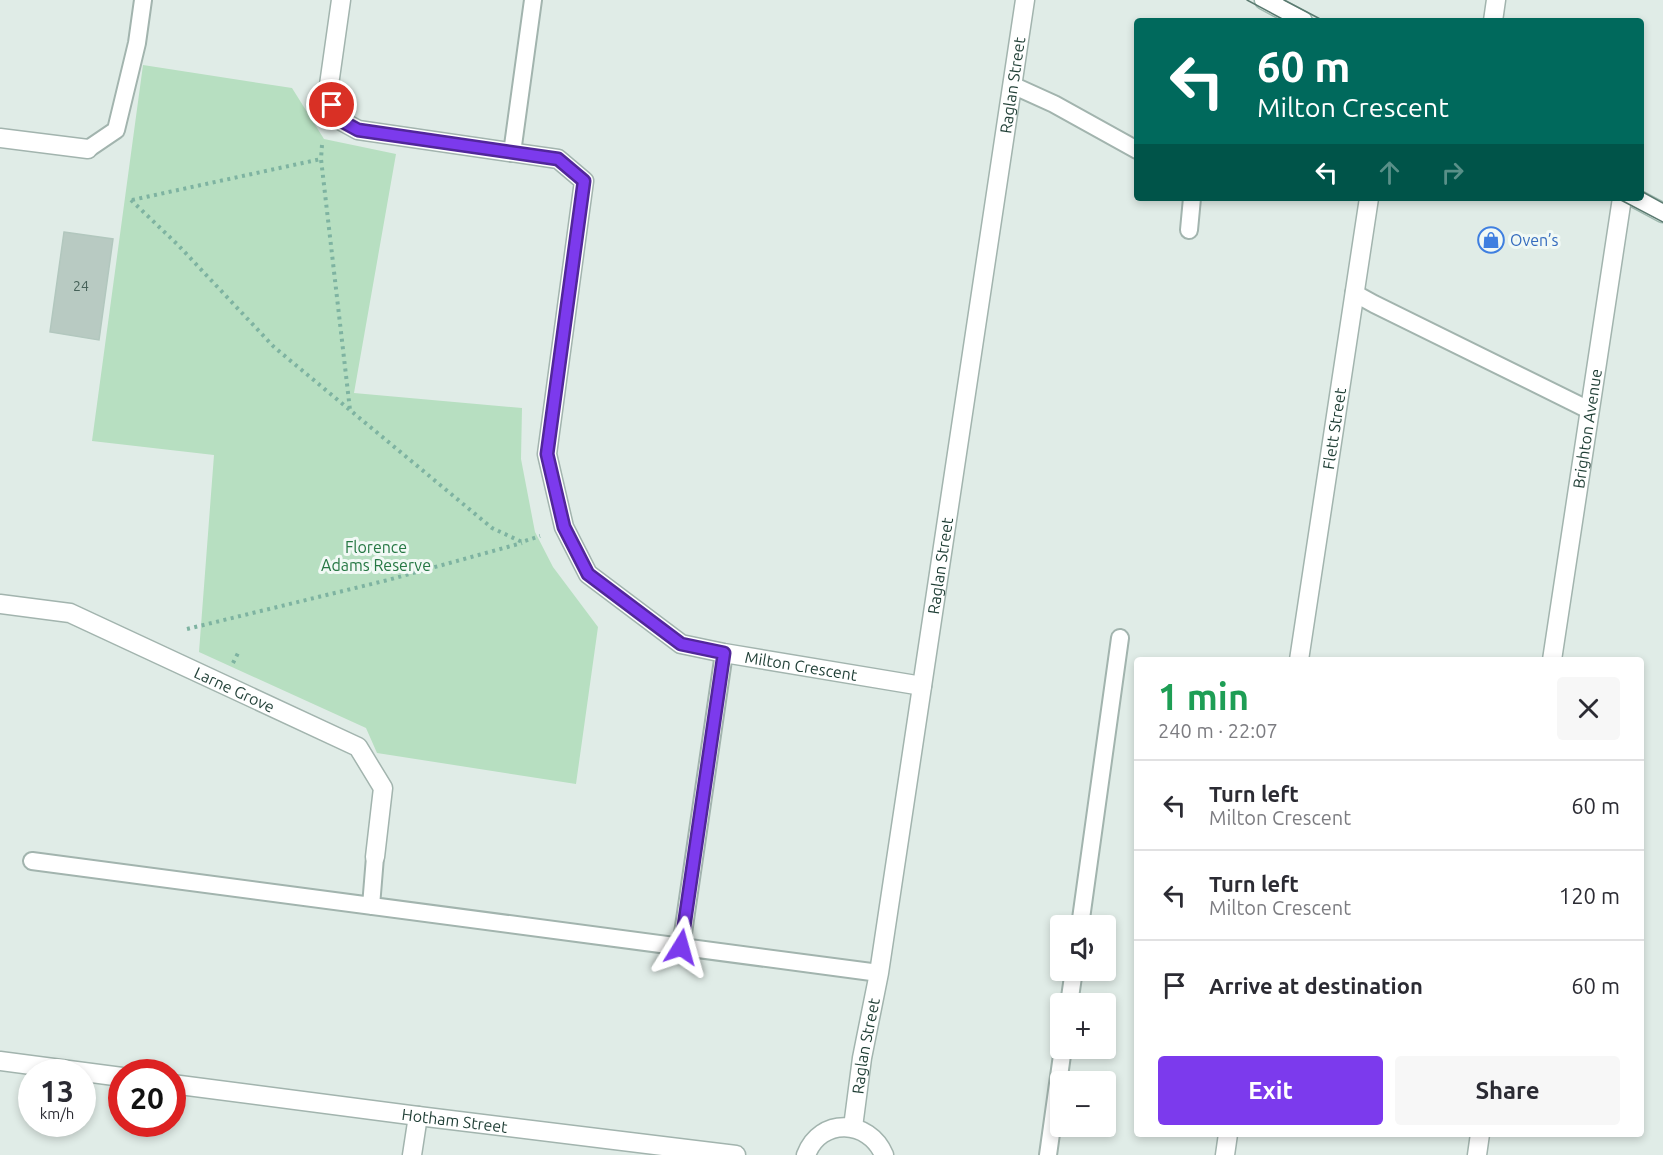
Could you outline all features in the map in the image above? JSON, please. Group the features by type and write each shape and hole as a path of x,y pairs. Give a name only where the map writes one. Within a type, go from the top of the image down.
{"street":[{"name":"Milton Crescent","path":"341,0 328,92 336,118 358,130 558,159 584,181 547,454 564,527 588,574 681,644 922,686"},
{"path":"1264,0 1297,18"},
{"path":"1493,18 1496,0"},
{"name":"Raglan Street","path":"853,1127 862,1058 879,974 1024,1"},
{"path":"0,138 88,149"},
{"name":"Flett Street","path":"1299,657 1369,201"},
{"name":"Brighton Avenue","path":"1552,657 1622,201"},
{"path":"1641,201 1663,213"},
{"name":"Larne Grove","path":"0,604 70,613 358,747 383,788 375,857"},
{"path":"0,1061 108,1075"},
{"name":"Hotham Street","path":"186,1086 736,1155"},
{"path":"412,1155 418,1116"},
{"path":"807,1155 809,1147 820,1135 836,1127 853,1127 868,1133 880,1145 884,1155"},
{"path":"1225,1155 1228,1137"},
{"path":"1477,1155 1480,1137"}],"lane":[{"path":"88,149 116,130 137,43 143,0"},
{"path":"512,153 533,0"},
{"path":"1012,85 1054,104 1134,148"},
{"path":"1189,230 1192,201"},
{"path":"1354,293 1589,411"},
{"path":"1082,915 1120,638"},
{"path":"681,947 724,653"},
{"path":"371,906 375,857"},
{"path":"32,861 879,974"},
{"path":"1048,1155 1061,1059"}],"path":[{"path":"322,146 321,159 350,411"},
{"path":"321,159 131,200 178,245 274,348 492,528 522,542"},
{"path":"187,629 388,580 540,536"}],"green space":[{"name":"Florence Adams Reserve","path":"143,65 292,88 324,139 396,154 354,393 522,408 521,459 535,532 553,567 598,627 576,784 377,753 366,728 199,652 214,455 92,441"}],"building":[{"path":"64,232 113,239 99,340 50,332"}],"tram line":[{"path":"1247,0 1280,18"},
{"path":"1284,0 1318,18"},
{"path":"1644,193 1663,203"},
{"path":"1623,201 1663,222"}],"place":[{"name":"Oven’s","path":"1491,240"}],"route":[{"path":"332,105 336,118 358,130 558,159 584,181 547,454 564,527 588,574 681,644 724,653 681,947"}]}
